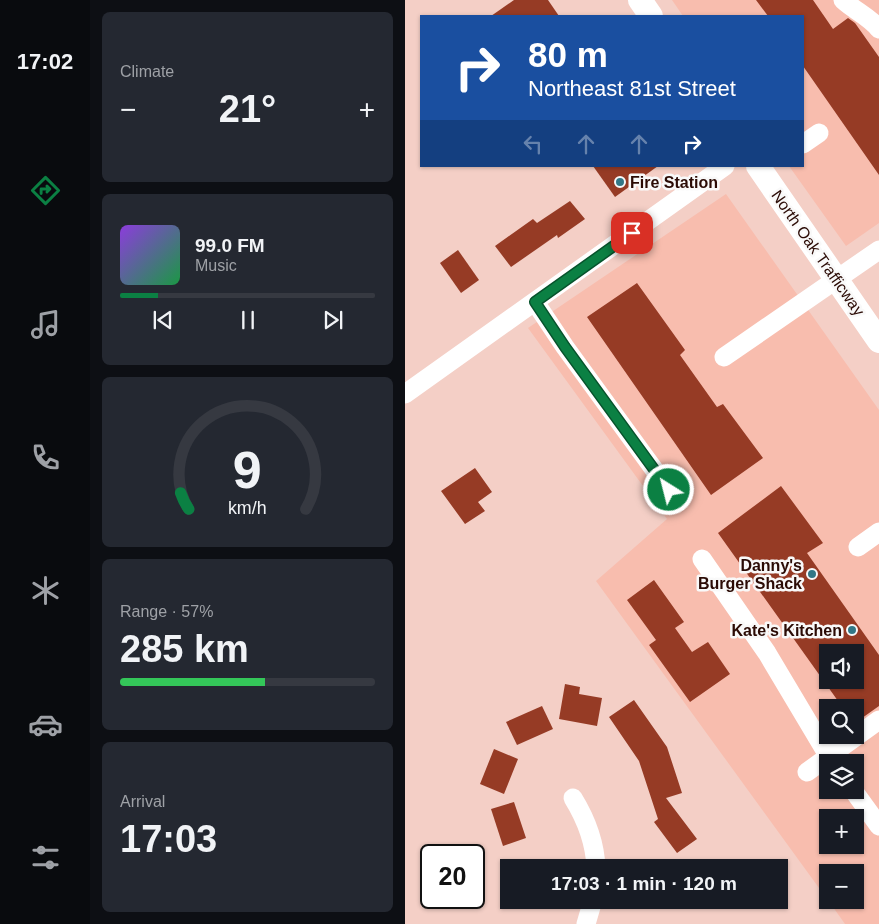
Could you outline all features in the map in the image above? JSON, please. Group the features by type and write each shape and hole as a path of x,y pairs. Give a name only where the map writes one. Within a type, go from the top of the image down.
{"main road":[{"path":"640,0 650,15"},
{"name":"North Oak Trafficway","path":"763,168 879,341"}],"street":[{"path":"843,0 854,10 873,22 879,30"},
{"path":"804,143 819,133"},
{"path":"405,394 724,167"},
{"path":"723,357 879,250"},
{"path":"535,302 565,347 669,490"},
{"path":"858,547 879,532"},
{"path":"702,559 767,653 826,754"},
{"path":"837,754 879,720"},
{"path":"807,772 819,766"},
{"path":"573,798 591,836 595,859"},
{"path":"860,799 879,826"},
{"path":"586,924 590,909"}],"shaded area":[{"path":"672,0 879,0 879,223 846,246 790,167 804,167 804,15 682,15"},
{"path":"726,194 879,410 879,924 845,924 834,909 864,909 864,864 819,864 819,888 596,581 667,519 528,328"}],"building":[{"path":"514,0 548,0 558,15 492,15"},
{"path":"756,0 813,0 833,29 848,18 855,23 879,57 879,175 804,67 804,15 767,15"},
{"name":"Fire Station","path":"594,167 657,167 615,197"},
{"path":"570,201 585,219 558,238 557,235 511,267 495,246 533,219 537,223"},
{"path":"458,250 479,280 461,293 440,263"},
{"path":"637,283 685,350 680,355 717,407 723,404 763,458 711,495 587,317"},
{"path":"475,468 492,492 478,502 485,511 465,524 441,491"},
{"path":"781,486 823,543 807,553 879,655 879,706 864,717 864,699 837,699 829,689 864,689 864,644 819,644 819,674 718,533"},
{"path":"654,580 684,622 675,628 692,652 708,642 730,674 690,702 649,645 656,640 627,600"},
{"path":"565,684 580,687 579,694 602,698 597,726 559,719"},
{"path":"634,700 667,747 682,793 666,798 697,839 677,853 654,822 658,819 639,761 609,717"},
{"path":"542,706 553,729 517,745 506,722"},
{"path":"494,749 518,759 504,794 480,784"},
{"path":"514,802 526,838 503,846 491,809"}],"place":[{"name":"Fire Station","path":"620,182"},
{"name":"Danny's Burger Shack","path":"812,574"},
{"name":"Kate's Kitchen","path":"852,630"}],"route":[{"path":"632,233 535,302 565,347 669,490"}]}
